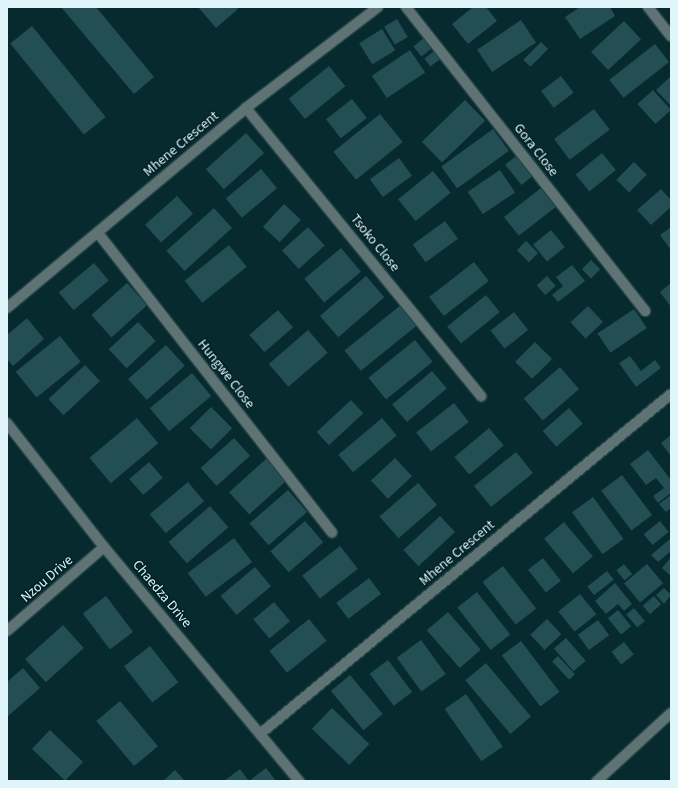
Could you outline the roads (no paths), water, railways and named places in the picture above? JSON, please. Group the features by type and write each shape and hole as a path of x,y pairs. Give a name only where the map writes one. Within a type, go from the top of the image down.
{"street":[{"name":"Mhene Crescent","path":"7,308 246,108 378,7"},
{"name":"Gora Close","path":"406,7 645,311"},
{"path":"648,7 671,36"},
{"name":"Tsoko Close","path":"246,108 481,396"},
{"name":"Hungwe Close","path":"98,233 332,532"},
{"name":"Mhene Crescent","path":"260,734 671,394"},
{"name":"Chaedza Drive","path":"7,422 104,547 299,781"},
{"name":"Nzou Drive","path":"7,631 104,547"},
{"path":"597,781 671,712"}]}
